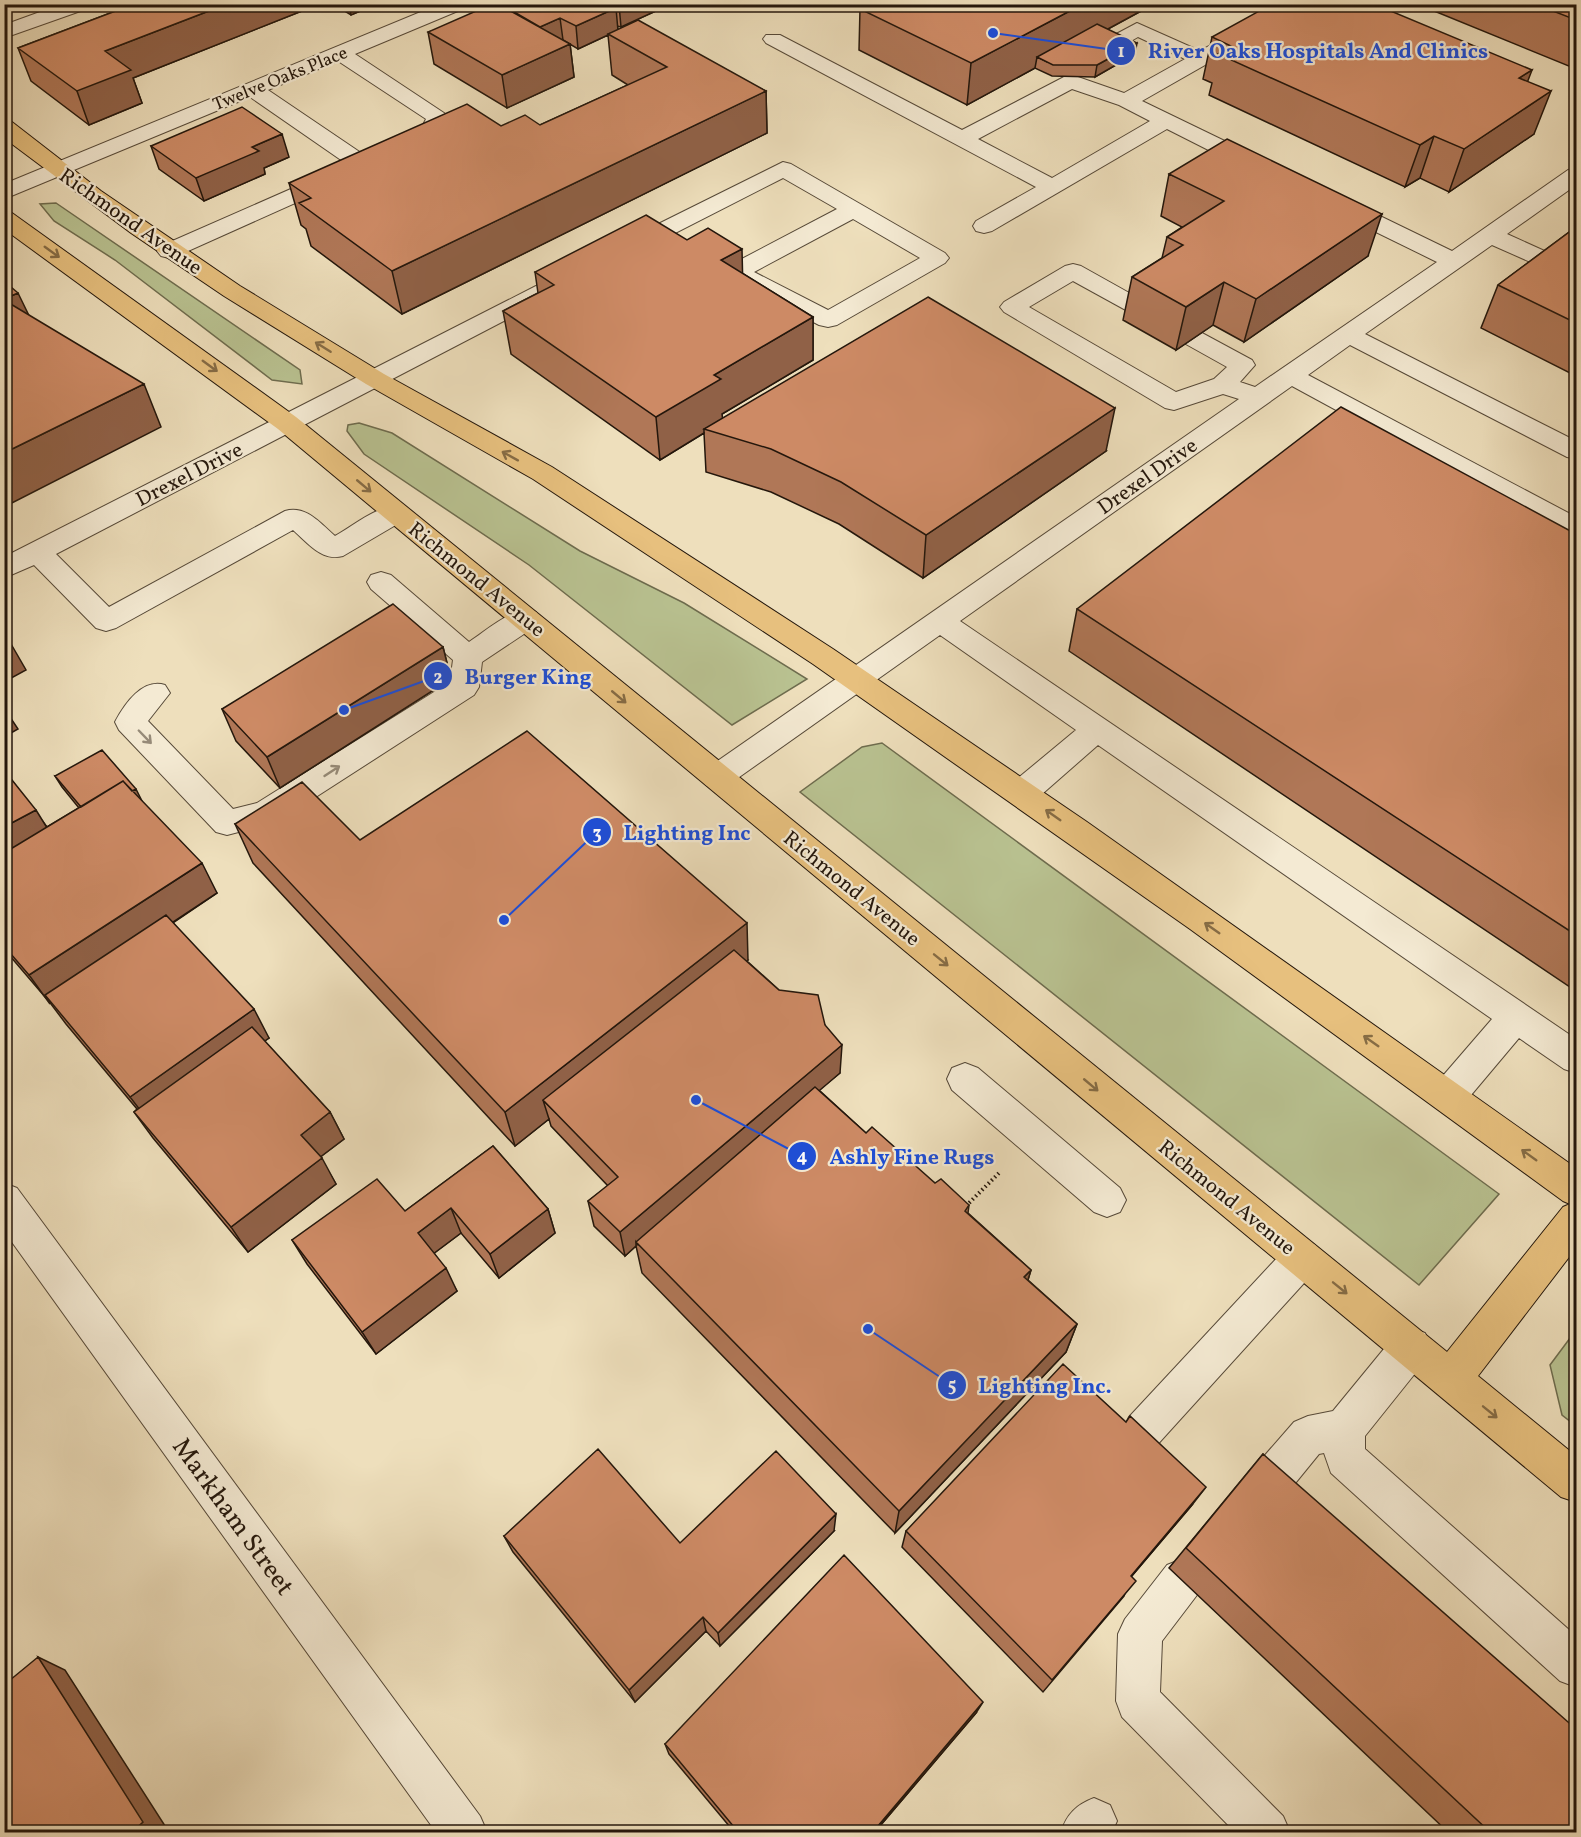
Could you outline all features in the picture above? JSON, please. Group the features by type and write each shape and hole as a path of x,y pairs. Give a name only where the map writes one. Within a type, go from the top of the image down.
{"main road":[{"name":"Richmond Avenue","path":"4,127 58,170 169,251 373,378 561,485 857,679 1022,793 1448,1096 1576,1190"},
{"name":"Richmond Avenue","path":"4,218 287,423 1576,1482"},
{"path":"1451,1379 1576,1219"}],"street":[{"path":"4,32 82,4"},
{"name":"Twelve Oaks Place","path":"4,192 458,4"},
{"path":"1126,101 1298,4"},
{"path":"1112,44 1137,29 1201,59"},
{"path":"773,39 1052,187"},
{"path":"169,251 430,133 437,117 340,53"},
{"path":"962,139 1070,79 1126,101 1273,173"},
{"path":"252,89 379,157"},
{"path":"984,226 1166,121"},
{"path":"604,260 783,169 937,258 828,320 705,254"},
{"name":"Drexel Drive","path":"717,777 1576,175"},
{"path":"1316,194 1454,261"},
{"path":"735,272 853,210"},
{"path":"665,229 685,241"},
{"path":"1491,235 1561,267"},
{"path":"1141,309 1073,271 1012,307 1174,402 1223,385 1243,365 1194,338"},
{"name":"Drexel Drive","path":"4,569 562,281"},
{"path":"1348,335 1576,451"},
{"path":"1290,375 1576,528"},
{"path":"1223,385 1258,397"},
{"path":"37,552 106,621 295,517 333,549 396,513"},
{"path":"381,582 468,657"},
{"path":"155,693 130,722 227,823 266,813 464,687 468,657 526,620"},
{"path":"940,621 1576,1058"},
{"path":"1022,793 1098,728"},
{"path":"1448,1096 1516,1016"},
{"path":"965,1079 1107,1200"},
{"name":"Markham Street","path":"4,1200 464,1833"},
{"path":"1143,1431 1302,1258"},
{"path":"1260,1493 1308,1436 1344,1429 1411,1347"},
{"path":"1344,1429 1345,1459 1576,1665"},
{"path":"1182,1580 1140,1634 1138,1701 1267,1833"}],"green space":[{"path":"56,203 300,370 302,384 272,380 115,260 54,221 40,204"},
{"path":"359,423 392,433 580,551 684,603 807,679 732,725 529,565 364,454 347,431 348,425"},
{"path":"882,743 1499,1194 1419,1285 800,792 862,747"},
{"path":"1576,1330 1576,1426 1562,1415 1550,1365"}],"building":[{"path":"134,4 227,4 105,51 131,70 77,91 18,48"},
{"path":"492,4 498,4 570,44 502,75 428,32"},
{"path":"520,4 609,4 616,8 576,26 560,18 540,27 509,9"},
{"path":"869,4 1083,4 971,63 860,9"},
{"path":"1272,4 1374,4 1532,70 1519,78 1551,91 1464,149 1434,136 1420,145 1218,54 1231,46 1212,37"},
{"path":"1535,4 1576,4 1576,20"},
{"path":"638,20 766,91 392,271 299,203 311,198 289,183 467,104 501,126 525,115 540,125 667,67 608,34"},
{"path":"1097,24 1137,43 1097,65 1053,65 1037,57"},
{"path":"242,107 282,134 252,147 259,151 196,178 151,146"},
{"path":"1227,139 1382,214 1256,299 1224,282 1186,307 1132,277 1183,245 1167,237 1224,201 1169,174"},
{"path":"646,215 687,240 708,228 742,249 721,260 813,317 714,375 721,379 656,417 503,311 554,285 535,272"},
{"path":"1576,227 1576,323 1498,285"},
{"path":"4,281 18,293 4,299"},
{"path":"928,297 1115,408 926,535 841,482 771,449 704,429"},
{"path":"4,300 144,384 4,453"},
{"path":"1341,407 1576,534 1576,935 1077,609"},
{"path":"393,604 443,647 267,757 222,709"},
{"path":"527,731 747,923 505,1112 235,824 302,782 360,840"},
{"path":"102,750 136,789 132,791 123,781 81,807 55,776"},
{"path":"4,770 36,810 4,827"},
{"path":"123,781 202,863 29,975 4,946 4,853"},
{"path":"166,915 254,1009 130,1097 45,995"},
{"path":"734,950 779,990 818,995 825,1025 842,1045 620,1232 588,1201 618,1177 543,1100"},
{"path":"252,1027 330,1112 301,1135 322,1158 231,1227 134,1112"},
{"path":"815,1087 866,1133 872,1127 935,1183 941,1179 969,1205 965,1211 1031,1270 1024,1277 1077,1324 899,1511 636,1242"},
{"path":"493,1146 548,1209 490,1254 451,1208 418,1233 446,1268 362,1332 292,1240 377,1179 405,1211"},
{"path":"1063,1364 1126,1422 1130,1416 1206,1487 1131,1576 1136,1581 1052,1680 906,1531"},
{"path":"598,1449 680,1543 776,1451 836,1514 718,1633 703,1617 629,1690 504,1536"},
{"path":"1263,1454 1576,1729 1576,1833 1491,1833 1186,1548"},
{"path":"844,1555 983,1702 872,1833 739,1833 665,1744"},
{"path":"38,1657 143,1822 131,1833 4,1833 4,1685"}],"place":[{"name":"River Oaks Hospitals And Clinics","path":"993,33"},
{"name":"Burger King","path":"344,710"},
{"name":"Lighting Inc","path":"504,920"},
{"name":"Ashly Fine Rugs","path":"696,1100"},
{"name":"Lighting Inc.","path":"868,1329"}]}
